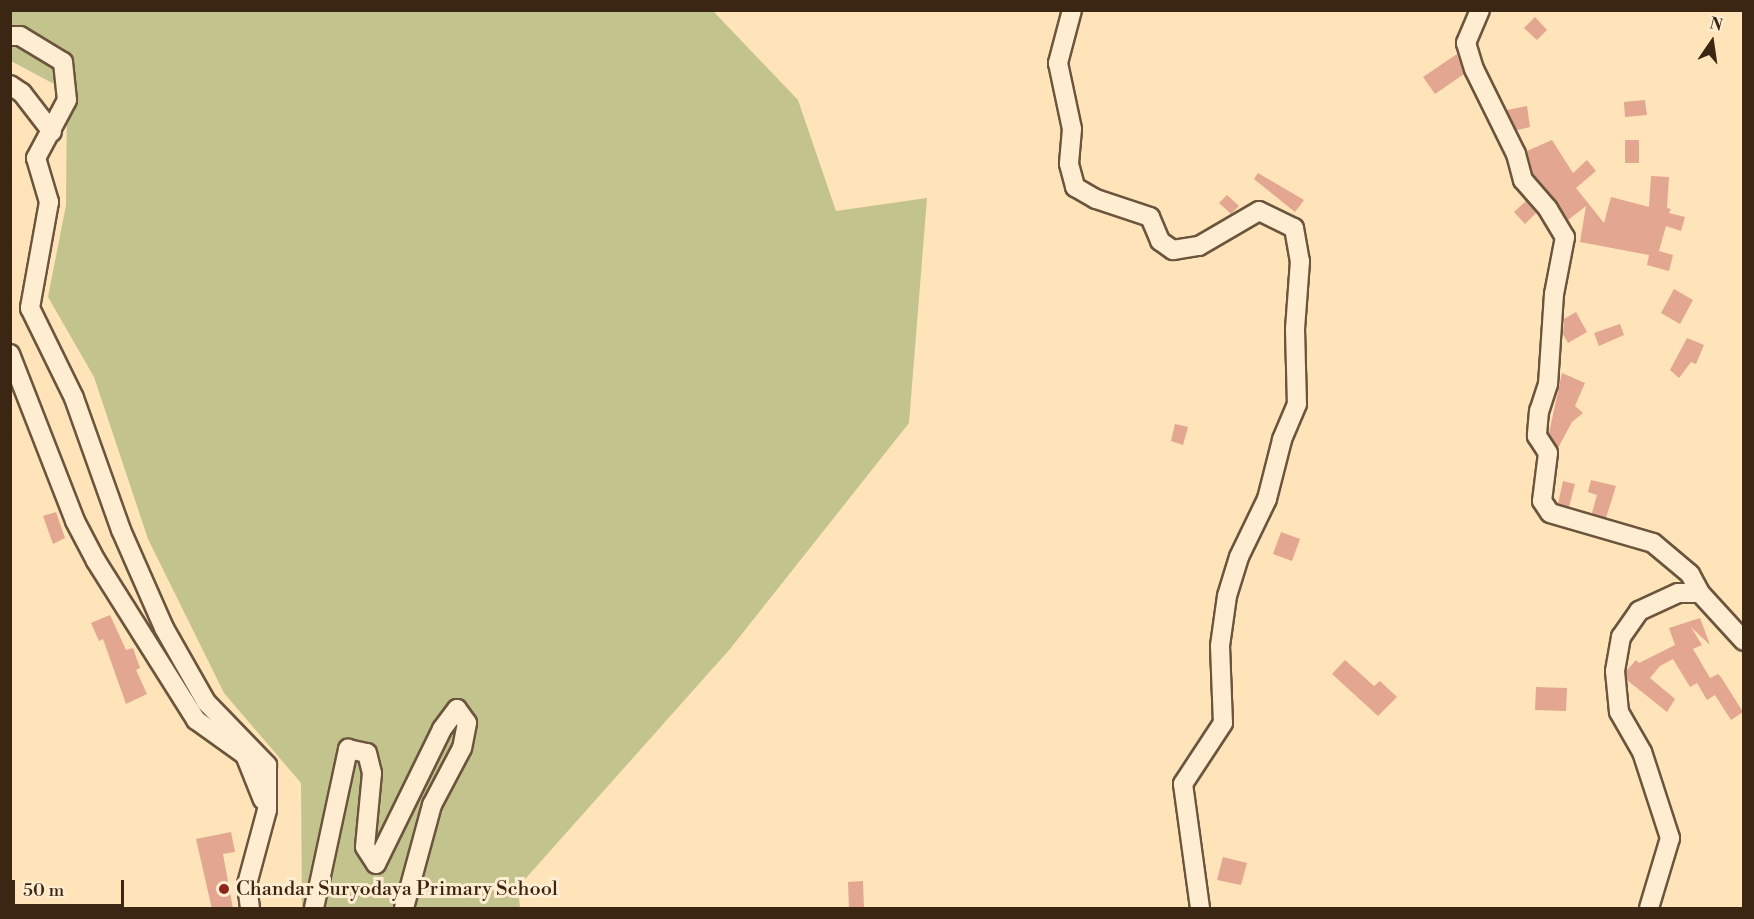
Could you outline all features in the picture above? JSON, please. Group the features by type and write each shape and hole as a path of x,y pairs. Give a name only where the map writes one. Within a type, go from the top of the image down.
{"street":[{"path":"1072,10 1058,63 1072,129 1069,164 1076,187 1096,200 1150,217 1160,241 1173,250 1199,246 1259,211 1294,228 1300,261 1295,329 1297,405 1282,440 1267,499 1239,556 1227,596 1220,646 1222,723 1184,784 1200,909"},
{"path":"1480,10 1466,43 1474,69 1516,154 1523,180 1548,209 1565,237 1554,294 1548,384 1538,419 1537,436 1548,453 1542,501 1550,513 1653,543 1690,574 1700,593 1743,641"},
{"path":"10,36 20,36 63,62 67,100 52,132 36,158 49,202 30,308 74,398 121,530 164,628 206,702 267,765 267,810 248,884 250,909"},
{"path":"10,85 22,93 52,132"},
{"path":"10,354 75,521 96,561 196,720 245,755 267,810"},
{"path":"1649,909 1670,838 1642,752 1618,712 1615,671 1621,637 1640,611 1678,593 1700,593"},
{"path":"314,909 348,749 367,753 372,773 365,847 376,864 442,729 457,709 467,723 462,748 432,805 404,909"}],"green space":[{"path":"10,11 713,11 798,100 836,211 927,198 909,423 730,649 518,887 520,908 302,908 301,783 224,693 148,539 94,377 48,297 66,205 67,91 11,61"}],"building":[{"path":"1535,17 1547,30 1537,40 1524,28"},
{"path":"1457,54 1464,74 1435,94 1423,77"},
{"path":"1645,100 1647,115 1625,117 1624,102"},
{"path":"1527,106 1530,127 1517,130 1507,110"},
{"path":"1552,140 1573,173 1587,160 1596,171 1576,188 1604,223 1611,197 1649,207 1651,176 1669,177 1667,208 1671,209 1669,213 1685,217 1681,231 1666,226 1659,251 1673,255 1669,271 1647,265 1649,255 1580,242 1586,206 1568,220 1533,175 1527,151"},
{"path":"1625,140 1639,140 1639,163 1625,163"},
{"path":"1258,173 1304,200 1295,212 1254,179"},
{"path":"1227,195 1239,206 1231,214 1219,203"},
{"path":"1526,201 1536,213 1525,224 1514,212"},
{"path":"1674,289 1693,300 1680,324 1661,313"},
{"path":"1576,312 1587,332 1568,343 1563,334 1564,319"},
{"path":"1620,324 1624,335 1599,346 1594,333"},
{"path":"1687,338 1704,345 1696,364 1691,362 1679,378 1670,370"},
{"path":"1562,373 1585,383 1575,406 1583,413 1572,422 1558,448 1549,433"},
{"path":"1175,424 1188,427 1183,445 1171,441"},
{"path":"1591,480 1616,486 1606,518 1592,513 1597,495 1588,492"},
{"path":"1563,481 1575,484 1569,507 1558,504"},
{"path":"56,512 65,538 53,544 43,516"},
{"path":"1281,532 1300,539 1292,561 1273,554"},
{"path":"110,615 126,650 133,648 140,668 136,670 147,694 126,704 103,639 99,641 91,623"},
{"path":"1700,618 1710,645 1691,627 1702,645 1693,649 1710,678 1718,674 1721,677 1743,712 1731,720 1715,695 1707,700 1697,683 1690,687 1673,659 1660,666 1650,678 1675,699 1667,712 1627,680 1626,671 1636,660 1639,663 1675,645 1669,628"},
{"path":"1345,660 1374,686 1380,681 1397,697 1378,716 1332,674"},
{"path":"1536,687 1567,688 1566,711 1535,710"},
{"path":"231,832 235,852 223,854 233,909 212,909 196,839"},
{"path":"1223,857 1247,863 1241,885 1217,880"},
{"path":"863,881 864,909 849,909 848,882"}],"place":[{"name":"Chandar Suryodaya Primary School","path":"224,889"}]}
